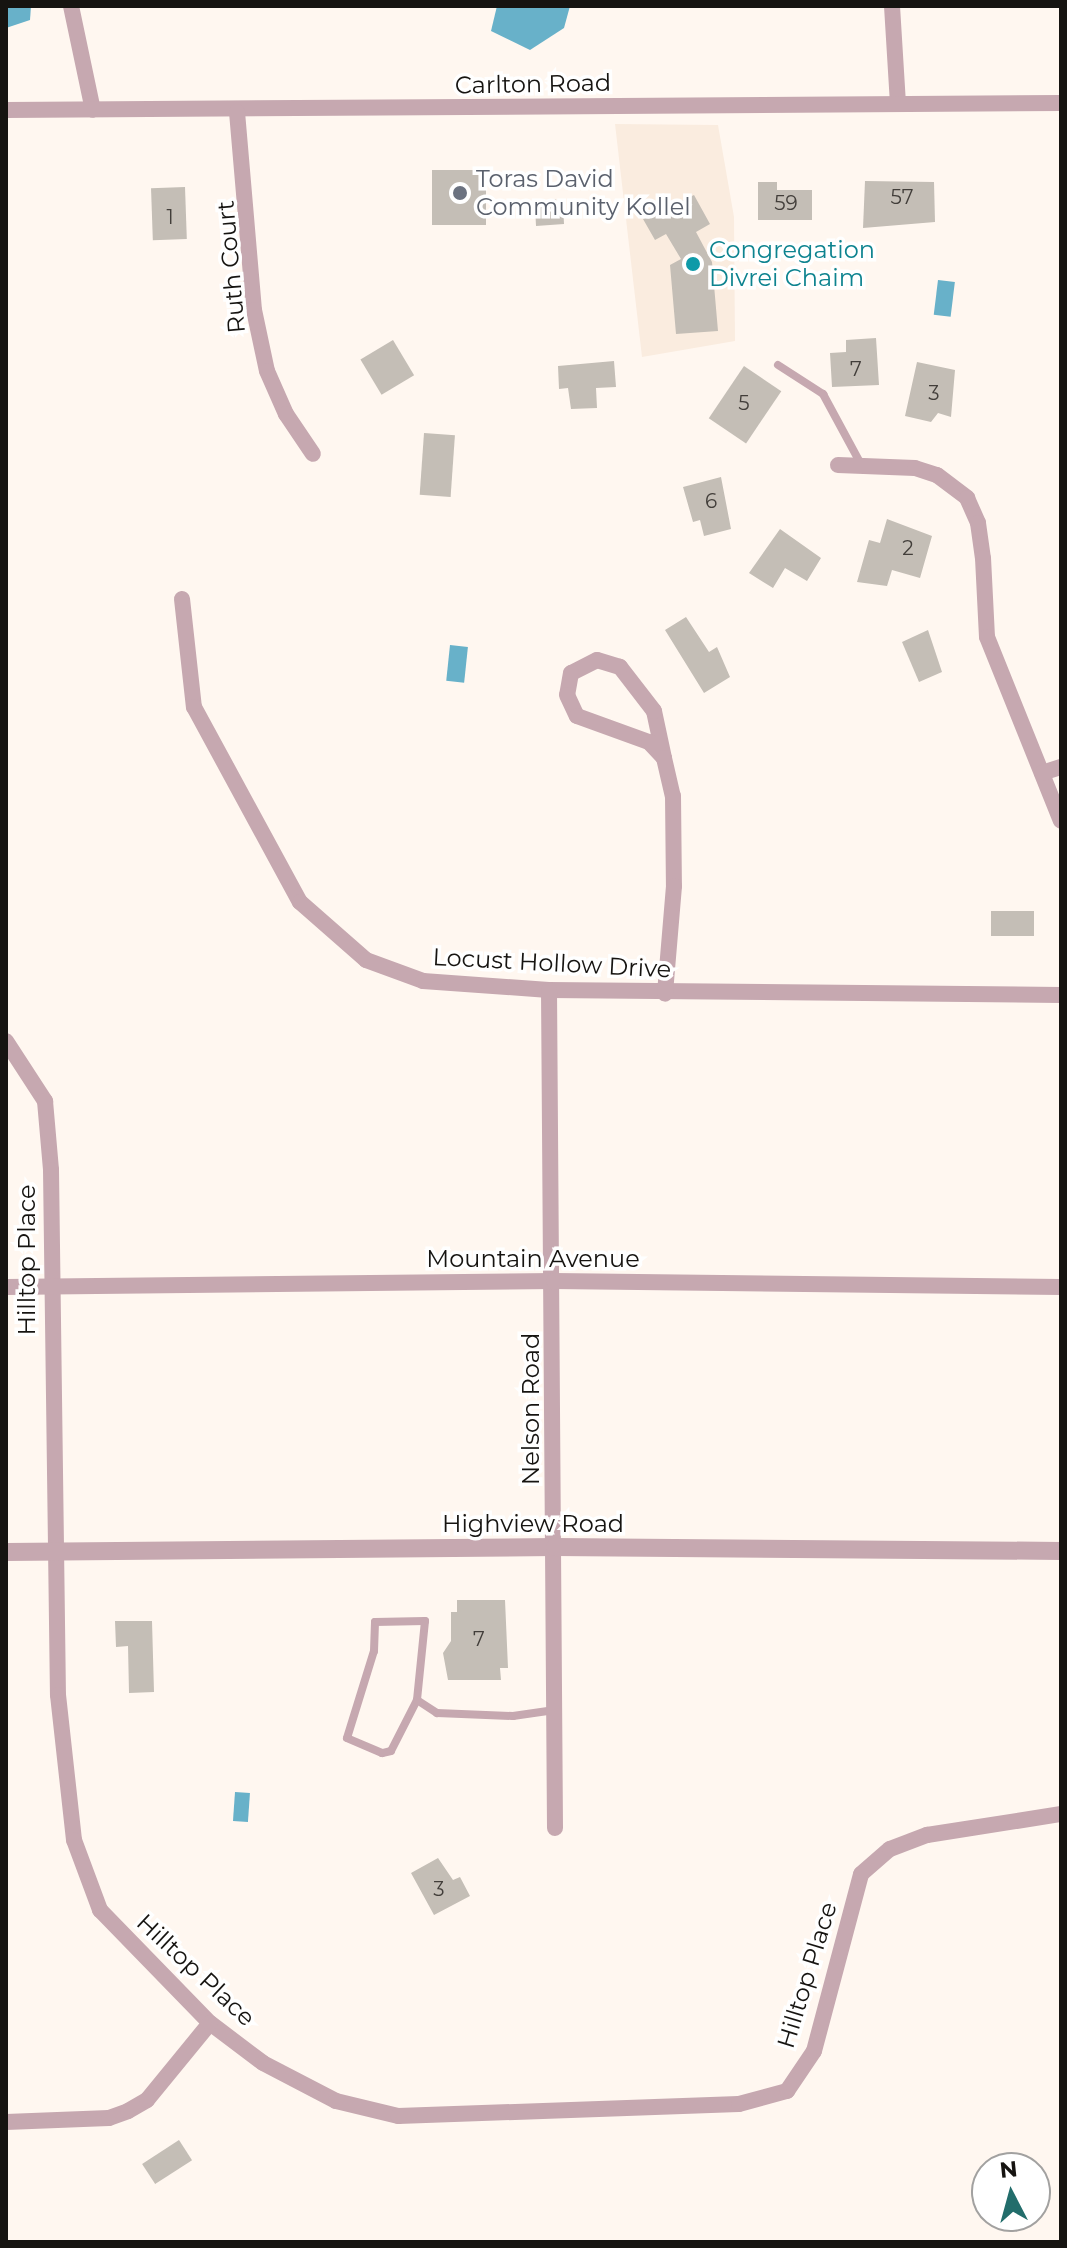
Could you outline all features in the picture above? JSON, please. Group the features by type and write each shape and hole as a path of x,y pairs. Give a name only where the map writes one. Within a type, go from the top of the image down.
{"street":[{"path":"71,6 93,110"},
{"path":"892,6 898,103"},
{"name":"Carlton Road","path":"6,110 237,112 1061,103"},
{"name":"Ruth Court","path":"237,112 254,310 267,371 286,414 313,454"},
{"path":"838,465 915,468 937,475 967,498 981,546 987,637 1061,821"},
{"name":"Locust Hollow Drive","path":"182,599 194,707 300,902 366,960 423,981 549,990 665,994 1061,995"},
{"path":"664,758 649,742 577,716 567,695 571,673 597,660 620,667 654,711 673,796 674,886 665,994"},
{"path":"1042,773 1061,767"},
{"name":"Nelson Road","path":"549,990 554,1281 555,1828"},
{"name":"Hilltop Place","path":"6,1041 45,1101 51,1170 50,1288 58,1553 58,1695 74,1840 100,1910 210,2023 263,2063 336,2101 398,2116 739,2104 787,2091 814,2051 861,1874 890,1849 927,1835 1061,1814"},
{"name":"Mountain Avenue","path":"6,1287 554,1281 1061,1287"},
{"name":"Highview Road","path":"6,1552 555,1547 1061,1551"},
{"path":"6,2122 109,2118 128,2111 147,2100 210,2023"}],"lane":[{"path":"778,365 823,394 862,467"},
{"path":"425,1621 417,1700 391,1751 382,1753 347,1738 374,1651 375,1622 425,1621"},
{"path":"417,1700 446,1715 556,1710"}],"shaded area":[{"path":"615,124 718,125 734,217 735,341 642,357"}],"water":[{"path":"6,6 31,6 30,20 6,28"},
{"path":"497,6 570,6 564,28 530,50 491,31"},
{"path":"938,280 955,282 951,317 934,315"},
{"path":"450,645 468,647 464,683 446,681"},
{"path":"235,1792 250,1793 248,1822 233,1821"}],"building":[{"name":"Toras David Community Kollel","path":"432,170 486,170 486,225 432,225"},
{"path":"865,181 934,182 935,222 863,228"},
{"path":"758,182 777,182 777,190 812,190 812,220 758,220"},
{"path":"185,187 187,239 153,240 151,188"},
{"name":"Congregation Divrei Chaim","path":"694,195 710,224 696,232 712,262 718,331 676,334 670,265 681,259 666,234 655,240 643,219"},
{"path":"556,199 557,204 563,204 564,224 536,226 535,206"},
{"path":"876,338 879,385 832,387 830,353 846,352 846,340"},
{"path":"393,340 414,375 382,395 360,360"},
{"path":"614,361 616,387 596,388 597,408 571,409 568,388 559,389 558,366"},
{"path":"917,362 955,370 951,417 938,413 931,422 905,416"},
{"path":"744,366 781,391 746,443 709,418"},
{"path":"424,433 455,435 451,497 420,495"},
{"path":"721,477 731,529 704,536 700,520 693,522 683,487"},
{"path":"887,519 932,536 920,578 892,570 887,586 857,582 869,540 880,543"},
{"path":"780,529 821,558 807,581 785,568 773,588 749,573"},
{"path":"686,617 709,652 717,647 730,677 704,693 665,630"},
{"path":"928,630 942,672 919,682 902,642"},
{"path":"991,911 1034,911 1034,936 991,936"},
{"path":"457,1600 505,1600 508,1668 500,1668 501,1680 448,1680 443,1653 451,1641 451,1612 457,1612"},
{"path":"115,1621 152,1621 154,1692 129,1693 128,1646 116,1647"},
{"path":"438,1858 453,1880 460,1877 470,1896 434,1915 411,1873"},
{"path":"179,2140 192,2160 155,2184 142,2164"}],"place":[{"name":"Toras David Community Kollel","path":"460,193"},
{"name":"Congregation Divrei Chaim","path":"693,264"}]}
